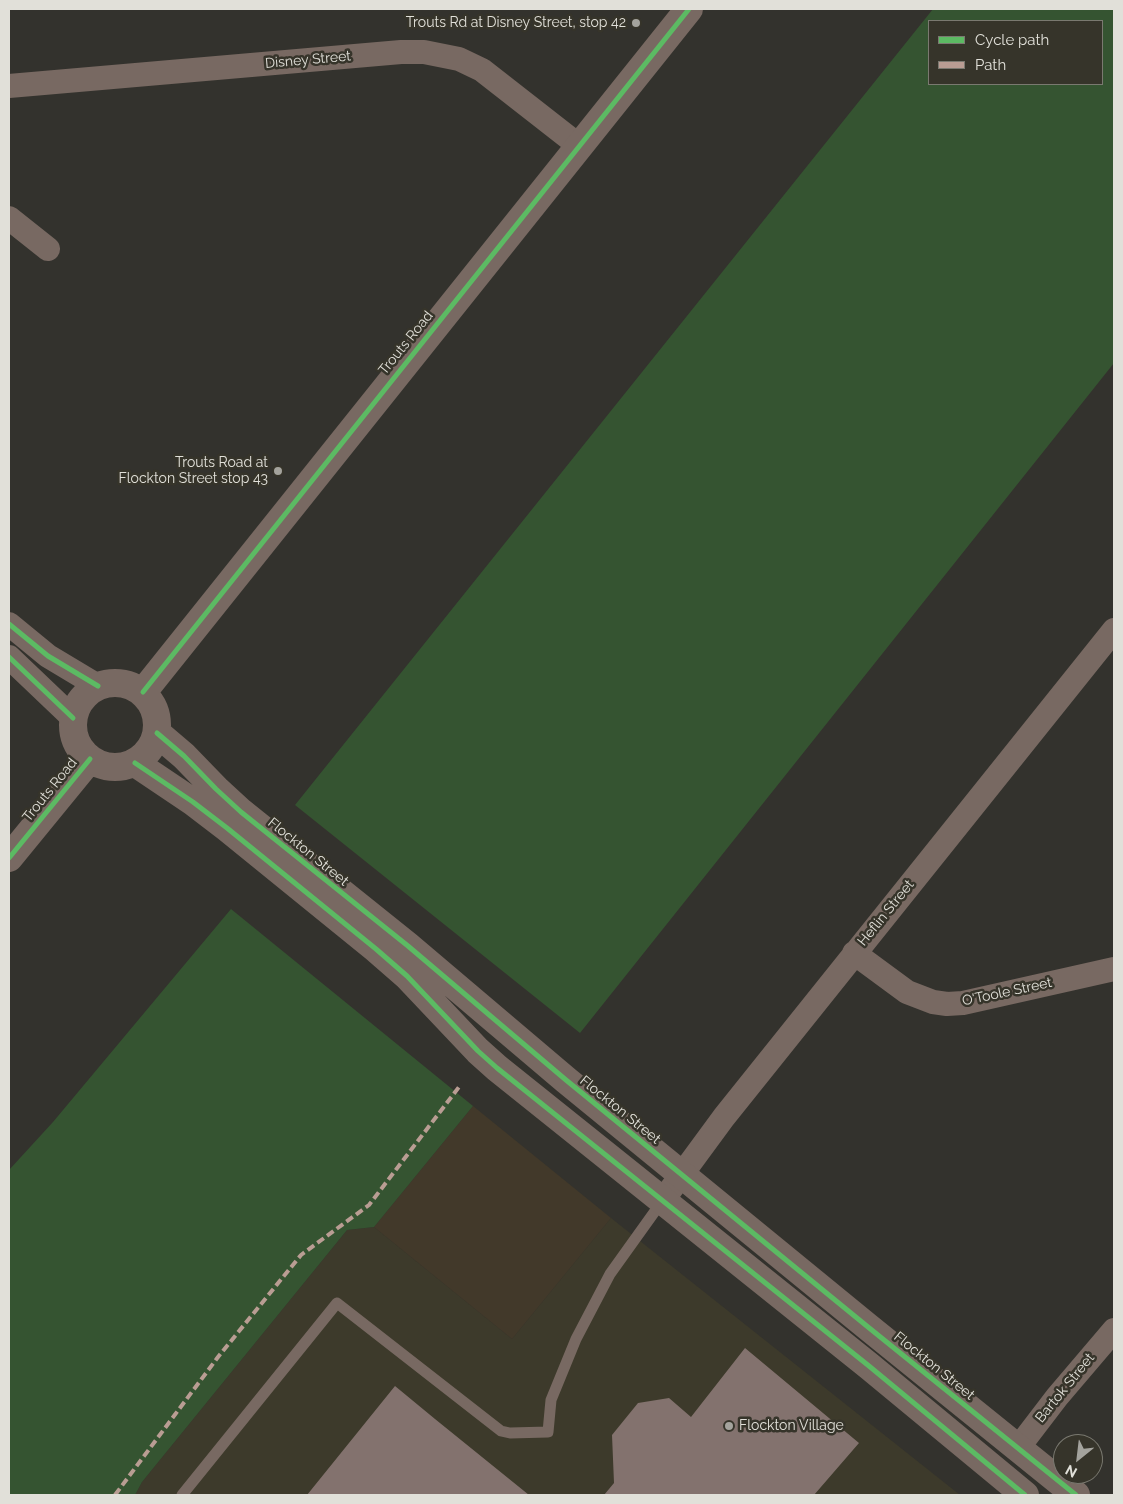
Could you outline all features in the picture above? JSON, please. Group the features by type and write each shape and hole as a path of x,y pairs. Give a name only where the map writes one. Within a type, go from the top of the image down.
{"street":[{"name":"Trouts Road","path":"143,692 578,145 689,9"},
{"name":"Disney Street","path":"9,86 401,52 424,52 459,59 482,70 578,145"},
{"path":"9,218 48,249"},
{"path":"9,624 48,656 98,686"},
{"name":"Heflin Street","path":"663,1200 724,1117 1114,630"},
{"path":"9,657 73,718"},
{"path":"109,682 121,682 132,686 143,692 151,701 156,711 158,722 157,734 153,746 145,756 135,763 124,767 100,765 81,750 76,740 73,718 78,704 86,694 98,686 109,682"},
{"name":"Flockton Street","path":"157,734 184,756 241,812 408,946 529,1050 1076,1495"},
{"name":"Trouts Road","path":"9,858 90,759"},
{"path":"135,763 193,802 227,828 376,949 407,976 491,1063 663,1200 1025,1495"},
{"name":"O'Toole Street","path":"854,953 907,992 932,1002 947,1004 962,1003 1114,969"},
{"name":"Bartok Street","path":"1018,1448 1114,1330"}],"lane":[{"path":"182,1495 337,1303 501,1431 510,1433 548,1432 551,1400 576,1339 610,1274 663,1200"}],"shaded area":[{"path":"473,1106 611,1218 512,1339 374,1227"},
{"path":"611,1218 960,1495 135,1495 142,1482 347,1230 374,1227 512,1339"}],"green space":[{"path":"933,9 1114,9 1114,363 580,1033 295,805"},
{"path":"231,909 473,1106 374,1227 347,1230 142,1482 135,1495 9,1495 9,1170 53,1122"}],"building":[{"name":"Flockton Village","path":"745,1348 859,1443 814,1495 604,1495 614,1483 612,1435 638,1403 669,1398 691,1417"},
{"path":"395,1386 435,1419 529,1495 307,1495"}],"marked path":[{"path":"115,1495 218,1357 301,1255 369,1205 459,1087"}],"cycle path":[{"path":"143,692 689,9"},
{"path":"9,624 48,656 98,686"},
{"path":"9,657 73,718"},
{"path":"157,733 184,756 241,812 408,946 566,1080 1076,1495"},
{"path":"9,858 90,759"},
{"path":"135,763 193,802 227,828 376,949 407,976 478,1051 497,1068 869,1366 1025,1495"}],"place":[{"name":"Trouts Rd at Disney Street, stop 42","path":"636,23"},
{"name":"Trouts Road at Flockton Street stop 43","path":"278,471"},
{"name":"Flockton Village","path":"729,1426"}]}
